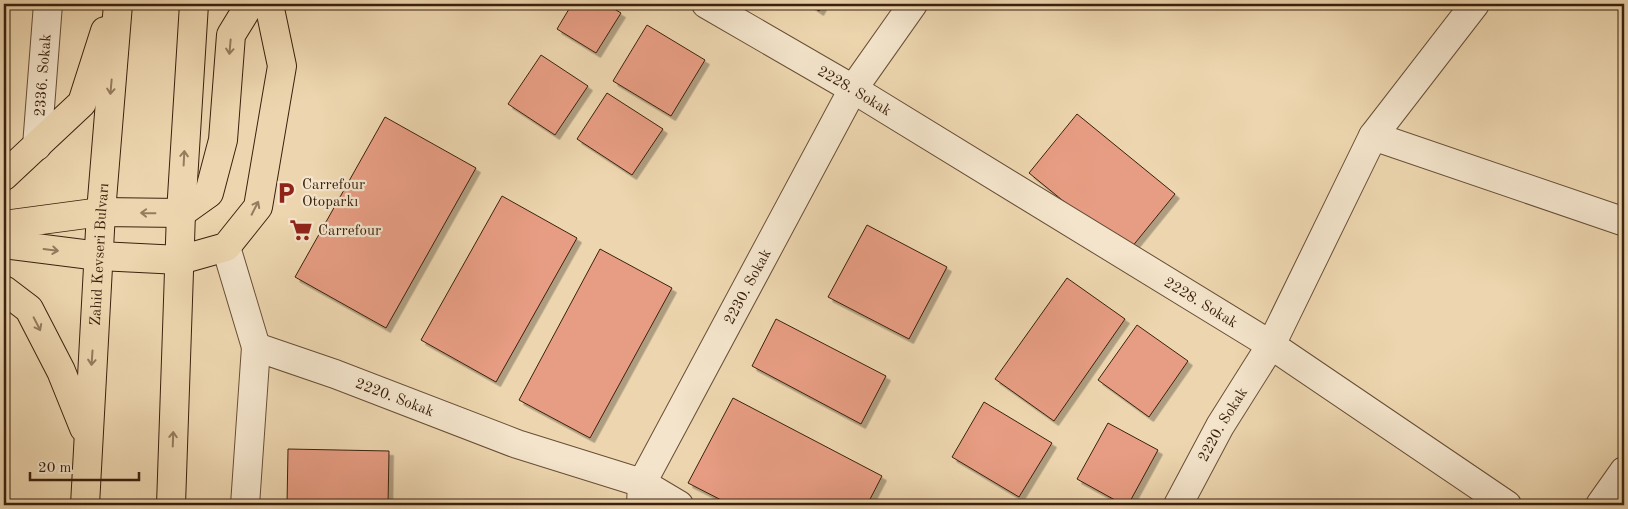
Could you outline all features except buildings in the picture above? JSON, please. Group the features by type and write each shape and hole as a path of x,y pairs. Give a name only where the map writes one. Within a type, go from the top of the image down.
{"main road":[{"path":"4,176 82,103 113,4"},
{"name":"Zahid Kevseri Bulvarı","path":"85,505 101,212 118,4"},
{"path":"171,505 181,214 194,4"},
{"path":"4,225 101,212 181,214 208,193 223,140 231,36 250,4"},
{"path":"4,244 99,256 180,260 226,248 258,208 282,66 269,4"},
{"path":"4,290 29,309 62,371 88,437"}],"street":[{"name":"2336. Sokak","path":"37,146 48,4"},
{"name":"2228. Sokak","path":"706,4 854,89 1271,345 1507,505"},
{"name":"2230. Sokak","path":"642,494 854,89 913,4"},
{"path":"1271,345 1373,136 1475,4"},
{"path":"1373,136 1622,221"},
{"path":"226,248 256,347 245,505"},
{"name":"2220. Sokak","path":"1178,505 1220,426 1271,345"},
{"name":"2220. Sokak","path":"256,347 335,374 642,494 679,505"},
{"path":"1600,505 1624,471"}],"place":[{"name":"Carrefour Otoparkı","path":"286,193"},
{"name":"Carrefour","path":"301,230"}]}
